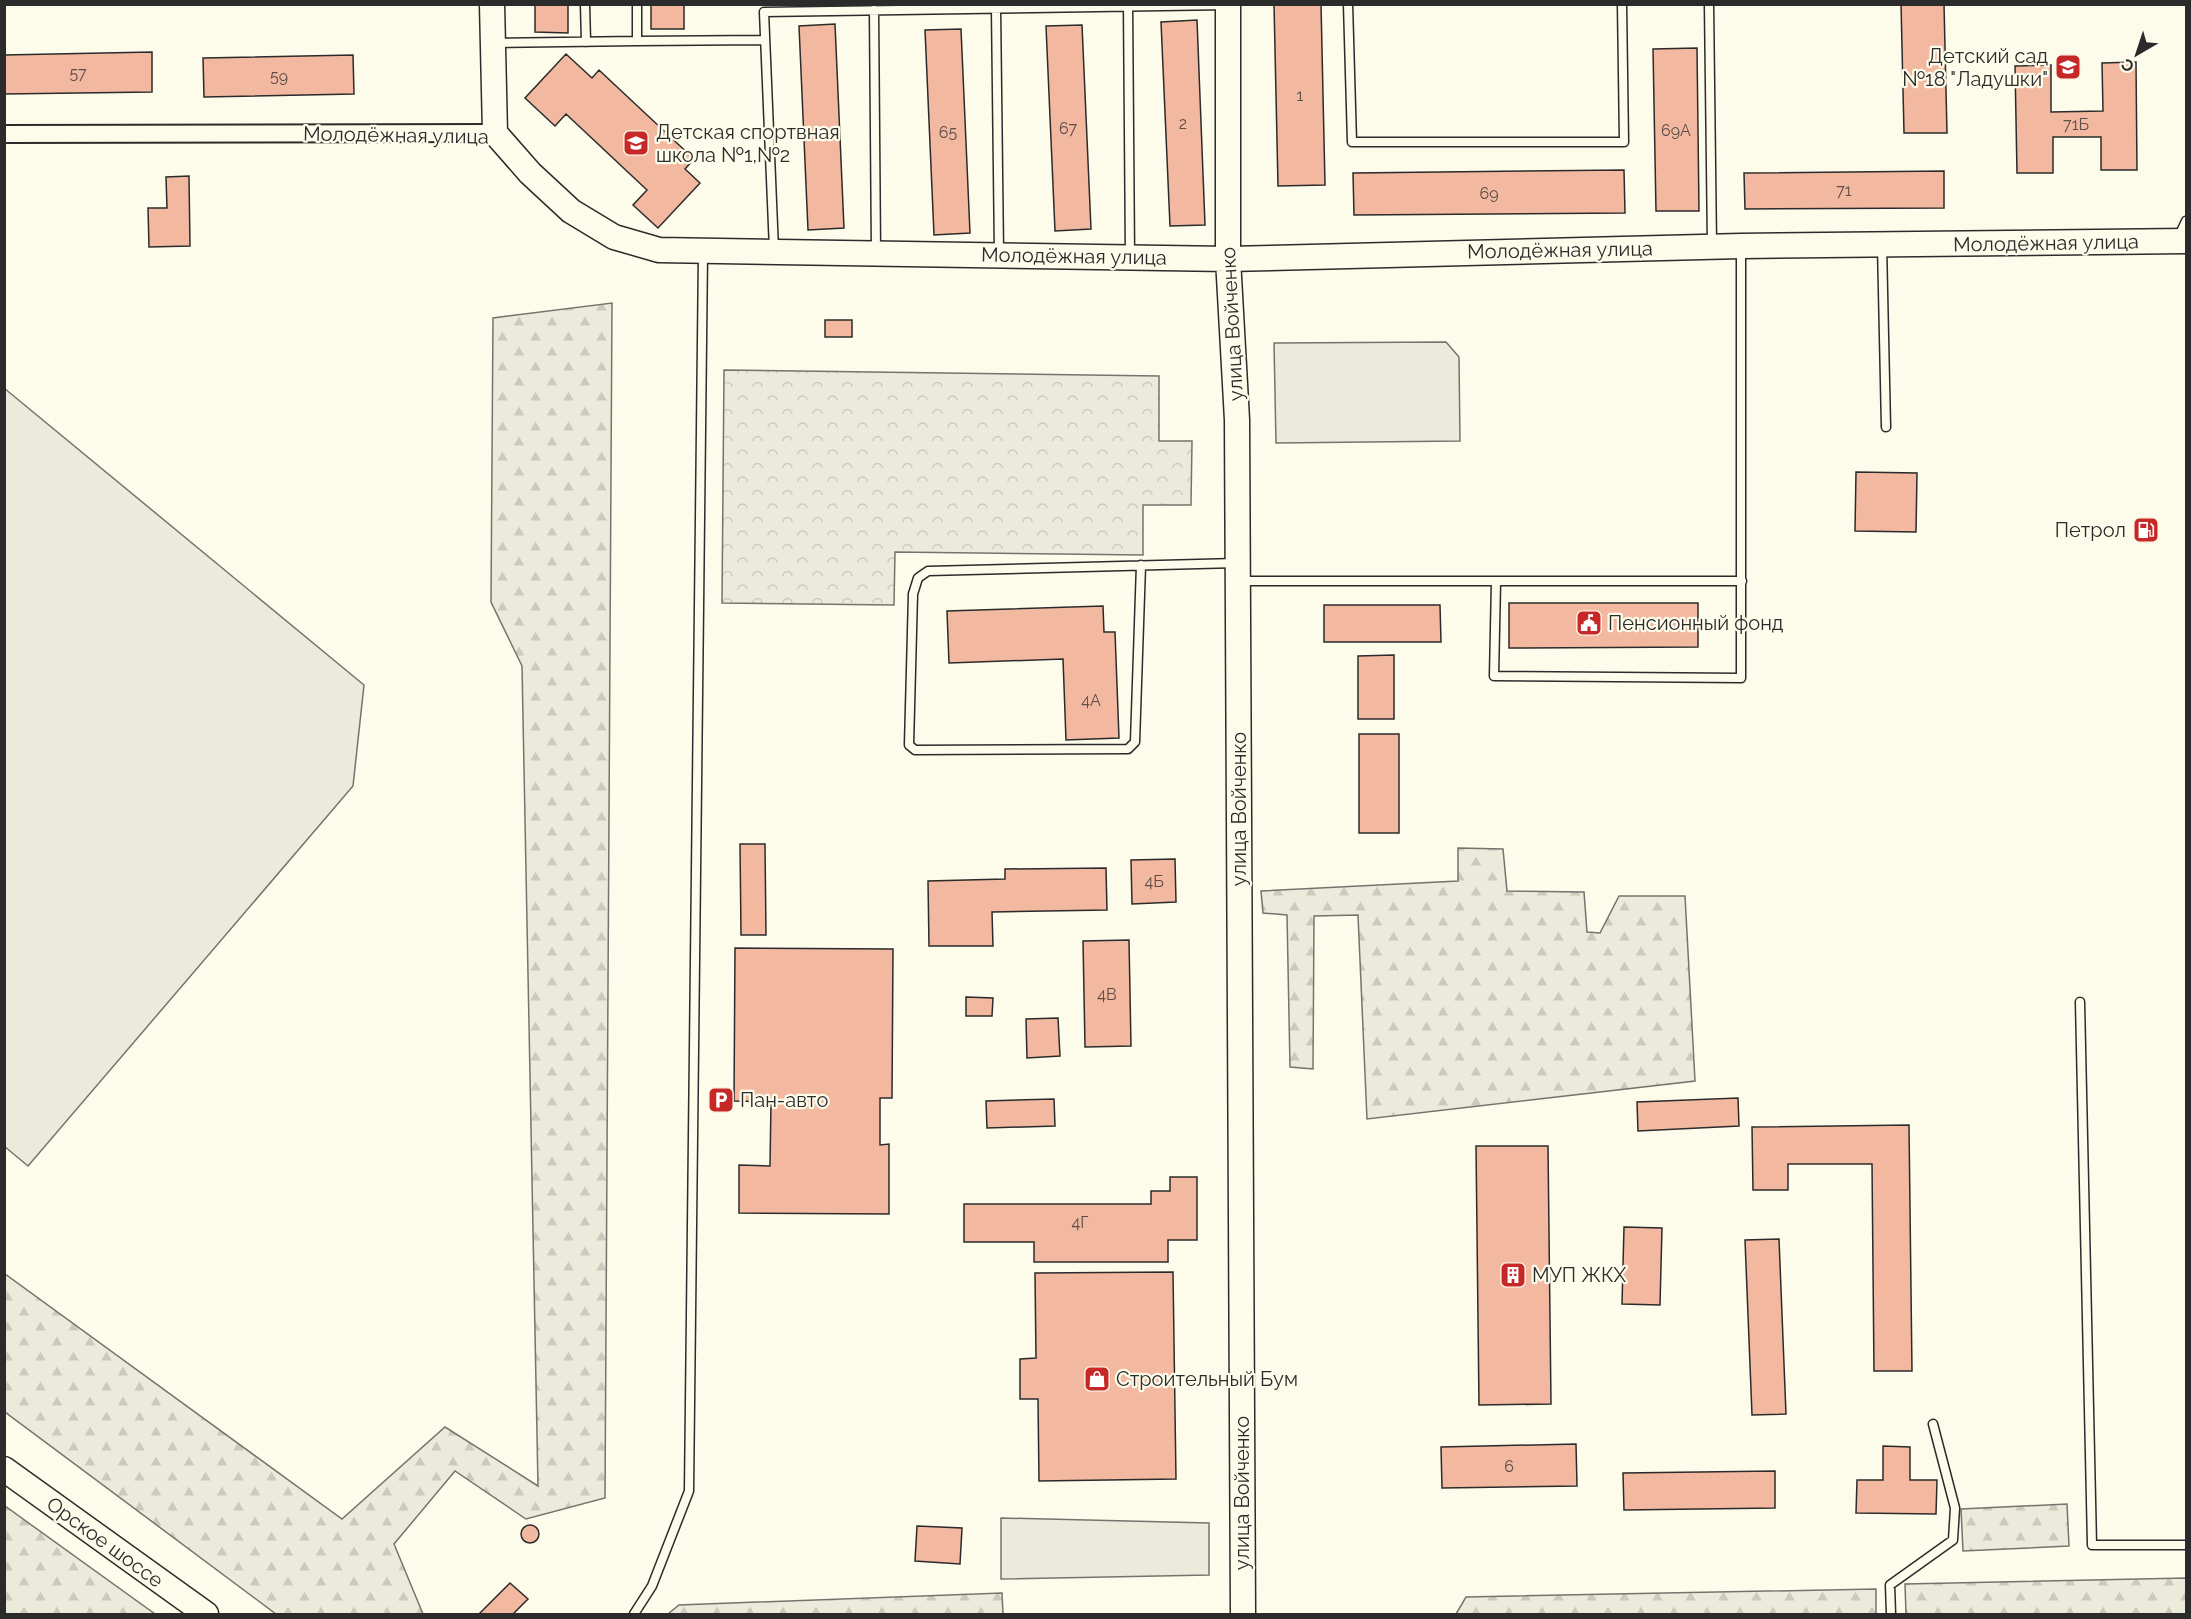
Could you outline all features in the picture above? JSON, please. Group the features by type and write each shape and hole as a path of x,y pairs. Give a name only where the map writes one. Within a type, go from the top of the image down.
{"main road":[{"path":"492,4 495,133"},
{"name":"улица Войченко","path":"1228,5 1228,259 1237,420 1243,1614"},
{"name":"Молодёжная улица","path":"495,133 530,173 571,211 614,237 659,250 1228,259 1712,246 1882,245 2183,234"},
{"name":"Орское шоссе","path":"4,1469 206,1614"}],"street":[{"name":"Молодёжная улица","path":"4,134 495,133"}],"lane":[{"path":"585,4 586,42"},
{"path":"637,4 637,41"},
{"path":"1348,4 1352,142 1624,142 1622,4"},
{"path":"1709,4 1712,246"},
{"path":"774,251 764,12 1228,5"},
{"path":"1128,6 1130,257"},
{"path":"996,9 999,255"},
{"path":"874,10 876,253"},
{"path":"493,43 765,40"},
{"path":"1882,245 1886,427"},
{"path":"1496,582 1494,676 1741,678 1741,246"},
{"path":"634,1614 652,1586 689,1491 703,250"},
{"path":"1142,566 1135,742 1128,750 915,750 909,745 913,594 918,578 928,571 1142,566 1496,582 1742,581"},
{"path":"2080,1002 2092,1545 2187,1545"},
{"path":"1891,1614 1890,1585 1953,1540 1955,1508 1933,1424"}],"green space":[{"path":"612,303 605,1498 526,1519 455,1471 394,1544 423,1614 276,1614 5,1412 5,1274 342,1519 445,1427 538,1486 522,666 491,602 493,318"},
{"path":"724,370 1159,376 1159,441 1192,441 1191,505 1143,505 1143,555 895,552 894,605 722,603"},
{"path":"4,388 364,685 353,786 28,1166 4,1146"},
{"path":"1458,848 1503,849 1507,891 1584,892 1587,932 1600,933 1619,896 1685,896 1695,1081 1367,1119 1358,915 1314,916 1313,1069 1290,1067 1287,915 1263,913 1261,891 1458,881"},
{"path":"2067,1504 2069,1546 1963,1551 1961,1509"},
{"path":"5,1506 155,1614 5,1614"},
{"path":"2186,1578 2186,1614 1906,1614 1905,1584"},
{"path":"1876,1589 1876,1614 1456,1614 1466,1597"},
{"path":"1002,1593 1003,1614 668,1614 679,1605"}],"shaded area":[{"path":"1446,342 1459,357 1460,441 1276,443 1274,343"},
{"path":"1001,1518 1209,1523 1209,1575 1001,1579"}],"building":[{"path":"535,4 568,4 568,33 535,32"},
{"path":"651,4 684,4 684,29 651,29"},
{"path":"1274,4 1321,4 1325,185 1278,186"},
{"path":"1901,4 1944,4 1947,133 1904,133"},
{"path":"1197,20 1205,225 1170,226 1161,22"},
{"path":"835,24 844,228 808,230 799,26"},
{"path":"1082,25 1091,229 1055,231 1046,26"},
{"path":"961,29 970,233 934,235 925,30"},
{"path":"1697,48 1699,211 1656,211 1653,49"},
{"path":"152,52 152,92 4,94 4,55"},
{"name":"Детская спортвная школа №1,№2","path":"566,54 592,78 599,70 694,159 685,169 700,183 658,228 633,205 647,190 566,114 555,126 525,98"},
{"path":"353,55 354,94 204,97 203,58"},
{"path":"2136,62 2137,170 2101,170 2101,137 2053,137 2053,173 2017,173 2015,66 2051,65 2051,112 2103,111 2102,63"},
{"path":"1624,170 1625,213 1354,215 1353,173"},
{"path":"1944,171 1944,208 1745,209 1744,173"},
{"path":"189,176 190,246 149,247 148,208 167,208 166,177"},
{"path":"825,320 852,320 852,337 825,337"},
{"path":"1856,472 1917,473 1916,532 1855,531"},
{"path":"1509,603 1698,603 1698,647 1509,648"},
{"path":"1324,605 1440,605 1441,642 1324,642"},
{"path":"1103,606 1104,632 1115,632 1119,738 1066,740 1063,659 949,663 947,611"},
{"path":"1394,655 1394,719 1358,719 1358,656"},
{"path":"1359,734 1399,734 1399,833 1359,833"},
{"path":"740,844 765,844 766,935 741,935"},
{"path":"1175,859 1176,902 1132,904 1131,860"},
{"path":"1106,868 1107,910 992,912 993,946 929,946 928,881 1005,879 1005,869"},
{"path":"1129,940 1131,1046 1085,1047 1083,941"},
{"path":"735,948 893,949 892,1098 880,1098 880,1145 889,1144 889,1214 739,1213 739,1165 770,1166 771,1102 734,1101"},
{"path":"966,997 993,998 992,1016 966,1016"},
{"path":"1058,1018 1060,1056 1027,1058 1026,1019"},
{"path":"1738,1098 1739,1126 1638,1131 1637,1102"},
{"path":"1054,1099 1055,1126 987,1128 986,1101"},
{"path":"1909,1125 1912,1371 1874,1371 1872,1164 1788,1164 1788,1190 1753,1190 1752,1127"},
{"name":"МУП ЖКХ","path":"1476,1146 1548,1146 1551,1404 1479,1405"},
{"path":"1170,1177 1197,1177 1197,1240 1168,1240 1168,1262 1034,1262 1034,1242 964,1242 964,1204 1151,1204 1151,1191 1170,1191"},
{"path":"1624,1227 1662,1228 1660,1305 1622,1304"},
{"path":"1779,1239 1786,1414 1752,1415 1745,1240"},
{"name":"Строительный Бум","path":"1173,1272 1176,1479 1039,1481 1038,1399 1020,1399 1020,1359 1036,1358 1035,1273"},
{"path":"1576,1444 1577,1486 1442,1488 1441,1447"},
{"path":"1883,1446 1910,1447 1910,1480 1937,1480 1936,1514 1856,1513 1857,1480 1883,1480"},
{"path":"1775,1471 1775,1508 1624,1510 1623,1473"},
{"path":"526,1525 534,1525 539,1530 537,1541 526,1543 521,1538 521,1530"},
{"path":"917,1526 962,1528 960,1564 915,1561"},
{"path":"510,1583 528,1599 513,1614 479,1614"}],"place":[{"name":"Детский сад №18 \"Ладушки\"","path":"2068,67"},
{"name":"Детская спортвная школа №1,№2","path":"636,143"},
{"name":"Петрол","path":"2146,530"},
{"name":"Пенсионный фонд","path":"1589,623"},
{"name":"Пан-авто","path":"721,1100"},
{"name":"МУП ЖКХ","path":"1513,1275"},
{"name":"Строительный Бум","path":"1097,1379"}]}
